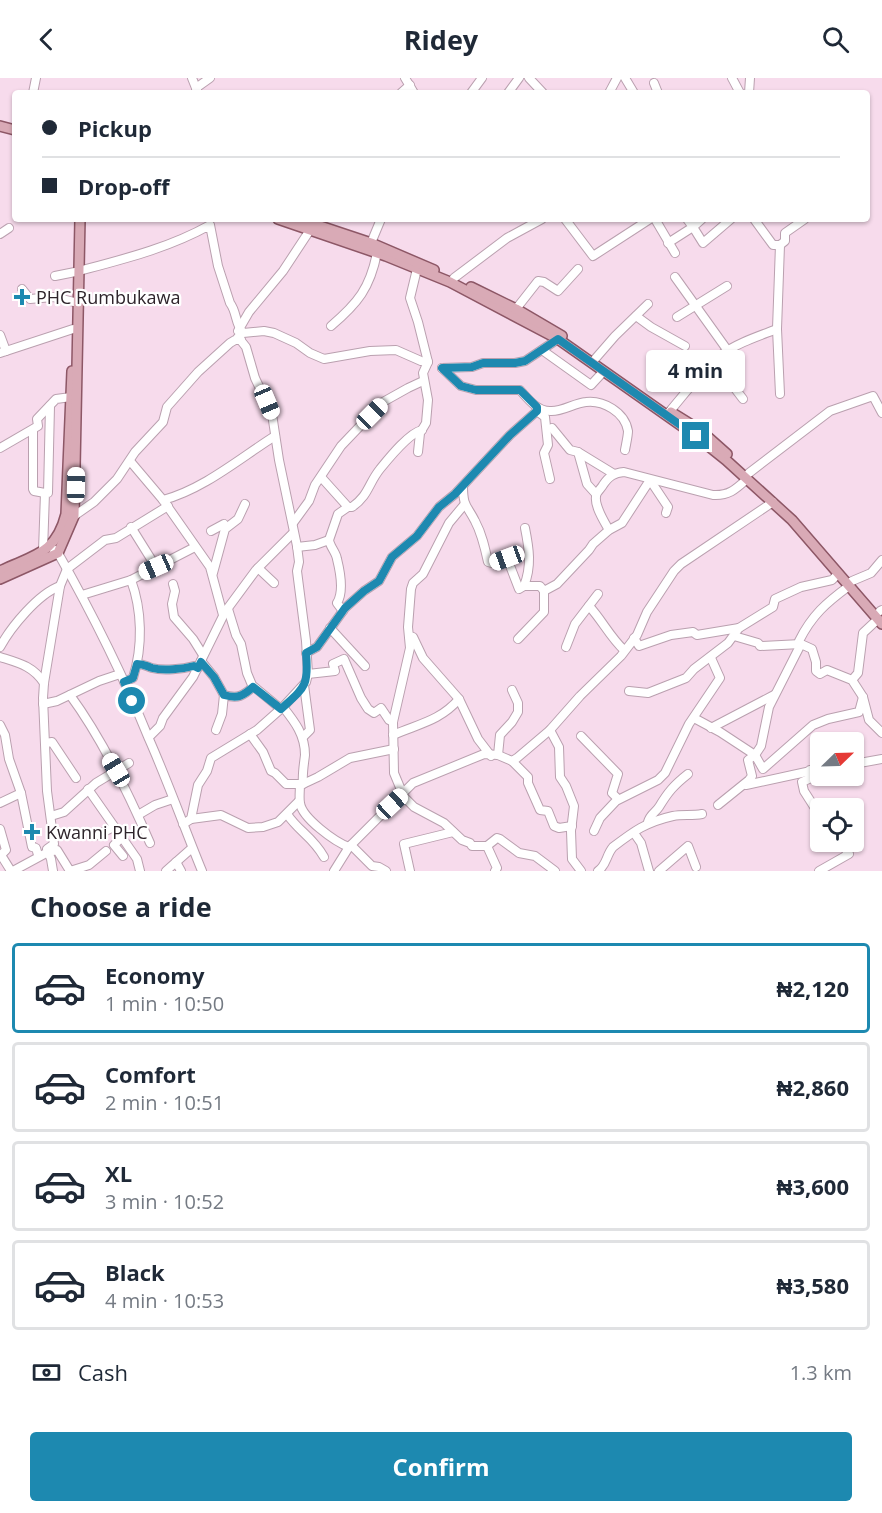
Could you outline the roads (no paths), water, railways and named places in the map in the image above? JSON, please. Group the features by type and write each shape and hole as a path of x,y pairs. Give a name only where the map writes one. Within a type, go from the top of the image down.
{"main road":[{"path":"0,579 58,553 74,516 78,222"},
{"path":"287,222 377,253 450,282 558,339 728,458"},
{"path":"308,222 371,243 454,278 550,327 700,430 728,458 796,516 881,616"},
{"path":"0,571 46,549 60,534 66,514 77,272"},
{"path":"745,473 792,520 838,574 851,583"}],"street":[{"path":"192,78 197,90 210,78"},
{"path":"529,78 540,90"},
{"path":"654,83 657,90"},
{"path":"371,243 380,222"},
{"path":"454,278 507,238 536,222"},
{"path":"567,222 593,256 647,222"},
{"path":"654,222 675,253"},
{"path":"689,222 703,243 728,222"},
{"path":"668,243 699,222"},
{"path":"756,222 773,245 780,245 785,241 785,233 794,223"},
{"path":"55,276 145,253 188,238 210,225 218,266 233,307 238,336 246,347 255,378 272,414 279,460 293,523 308,674 304,686 310,730 303,737"},
{"path":"0,234 9,228"},
{"path":"238,336 310,230"},
{"path":"780,245 777,329 780,394"},
{"path":"331,326 351,310 365,292 377,253"},
{"path":"417,269 410,298 427,366 423,373 423,381 428,400 426,423 422,430 418,452"},
{"path":"516,309 538,281 541,280 558,291 578,269"},
{"path":"675,277 728,351"},
{"path":"676,316 727,286"},
{"path":"22,289 30,299 53,297 74,302"},
{"path":"595,359 648,304"},
{"path":"636,316 685,346"},
{"path":"0,335 3,352 73,329"},
{"path":"670,411 689,388 728,351 777,329"},
{"path":"74,516 103,494 117,479 135,452 163,423 168,407 182,390 209,361 243,333 264,331 274,333 296,343 310,354 324,359 370,351 396,350 427,366"},
{"path":"550,479 544,453 548,445 545,417 520,390 476,390 461,386 442,368 525,361 558,339"},
{"path":"542,350 591,385 603,372"},
{"path":"712,365 727,378 743,399"},
{"path":"293,523 309,501 315,485 341,446 383,402 423,381"},
{"path":"609,530 596,501 596,494 607,478 614,474 624,472 713,495 726,495 734,491 745,473 830,411 873,396 882,413"},
{"path":"0,448 38,426 37,419 56,399 71,397"},
{"path":"537,409 549,411 571,407 585,401 607,404 619,414 628,431 625,450"},
{"path":"50,406 48,493 45,493 46,549 58,553 67,568 124,682 149,737 173,799 187,822 192,848 202,871"},
{"path":"306,653 317,647 343,611 364,591 379,581 392,557 417,536 439,507 463,486 537,409"},
{"path":"552,428 570,450 578,452 614,474"},
{"path":"33,430 33,489 45,493"},
{"path":"343,611 337,603 341,598 341,584 337,558 329,540 338,514 363,499 381,468 414,432 422,430"},
{"path":"52,871 47,849 54,844 45,743 44,683 60,586 67,568 105,540 116,538 166,503 197,487 275,436"},
{"path":"578,452 587,484 596,494"},
{"path":"130,461 166,503 213,574 225,612 241,644 247,673 253,687 282,708 299,727 303,737 301,798 272,825 248,828 221,815 187,822"},
{"path":"321,477 348,507"},
{"path":"650,480 668,507 666,513"},
{"path":"544,591 557,584 593,544 609,530 622,523 650,480"},
{"path":"463,486 464,505 475,521 489,564 507,558 519,589 524,586 540,586 544,591 543,612 518,639"},
{"path":"512,760 550,730 580,696 621,656 634,639 647,612 681,564 772,501"},
{"path":"211,531 224,523 238,519 245,504"},
{"path":"464,505 449,523 423,574 413,583 411,589 410,648 393,722 394,773 403,793 414,807 444,823 472,846 487,846 497,838 519,854 535,856 555,871"},
{"path":"213,574 224,523"},
{"path":"131,528 156,567"},
{"path":"524,586 530,568 525,528"},
{"path":"149,737 160,726 201,662 225,612 258,568 293,533"},
{"path":"297,547 315,545 329,540"},
{"path":"82,596 131,580 195,547"},
{"path":"718,805 752,776 748,760 761,746 769,707 801,644 799,640 818,611 851,583 871,573 882,560"},
{"path":"258,568 274,583"},
{"path":"634,639 639,646 671,635 693,632 697,635 739,628 772,607 775,599 801,587 832,580 838,574"},
{"path":"124,682 133,678 137,664 141,615 131,580"},
{"path":"173,584 174,617 194,639 201,662 214,677 224,695 222,714 216,730"},
{"path":"0,647 20,619 38,600 60,586"},
{"path":"566,647 582,612 598,594"},
{"path":"589,606 605,624 612,639 624,650"},
{"path":"852,680 858,673 862,633 881,616"},
{"path":"330,628 365,666"},
{"path":"629,691 648,693 686,678 694,669 711,658 734,636 739,628"},
{"path":"409,636 413,637 423,658 459,699 478,739 494,755"},
{"path":"734,636 760,646 801,644 812,649 816,671 820,674 827,670 852,680 862,697 869,720 882,734"},
{"path":"0,657 27,665 37,672 44,683"},
{"path":"594,831 604,812 618,799 661,778 710,690 720,678 711,658"},
{"path":"308,674 334,671 333,664 344,659 368,710 374,713 381,708 393,722"},
{"path":"137,664 145,664 155,669 194,666 201,662"},
{"path":"43,704 120,674"},
{"path":"187,822 198,785 207,771 210,760 250,734 282,708 304,686"},
{"path":"224,695 237,698 253,687"},
{"path":"494,755 500,735 518,712 518,704 512,690"},
{"path":"70,695 90,723 116,770 150,843"},
{"path":"711,728 774,695"},
{"path":"694,718 755,755 764,769 813,725 859,712 862,697"},
{"path":"393,735 435,720 459,699"},
{"path":"0,725 5,735 9,759 21,793 32,847 36,848 38,855"},
{"path":"550,730 559,747 560,777 574,806 573,859 581,871"},
{"path":"250,734 259,745 271,771 286,784 302,784 350,758 394,748"},
{"path":"581,736 618,774 612,793 618,799"},
{"path":"45,743 52,742 76,778"},
{"path":"334,871 350,846 413,783 462,765 484,754 512,760 528,777 528,783 540,810 548,811 554,826 559,828 572,826"},
{"path":"864,762 882,759"},
{"path":"51,816 64,812 88,789 129,763"},
{"path":"738,789 752,783 810,770"},
{"path":"648,822 649,817 657,810 669,789 688,774"},
{"path":"810,778 802,782 810,800"},
{"path":"88,789 137,859 140,871"},
{"path":"0,803 21,793"},
{"path":"138,815 155,805 173,799"},
{"path":"299,801 322,831 336,842 350,846 372,866 386,871"},
{"path":"286,814 295,826 315,841 324,857"},
{"path":"598,871 605,864 613,847 648,822 673,816 702,814"},
{"path":"95,836 114,827"},
{"path":"0,829 6,850 1,854 12,871 38,855 57,850 70,871 89,865 106,851"},
{"path":"408,870 404,844 453,832"},
{"path":"634,832 641,843 649,871"},
{"path":"122,837 114,844 123,856"},
{"path":"487,846 498,868 495,871"},
{"path":"659,871 688,846 696,867"},
{"path":"166,871 192,848"},
{"path":"819,871 849,854 848,852"},
{"path":"176,862 181,871"}],"place":[{"name":"PHC Rumbukawa","path":"22,297"},
{"name":"Kwanni PHC","path":"32,832"}]}
